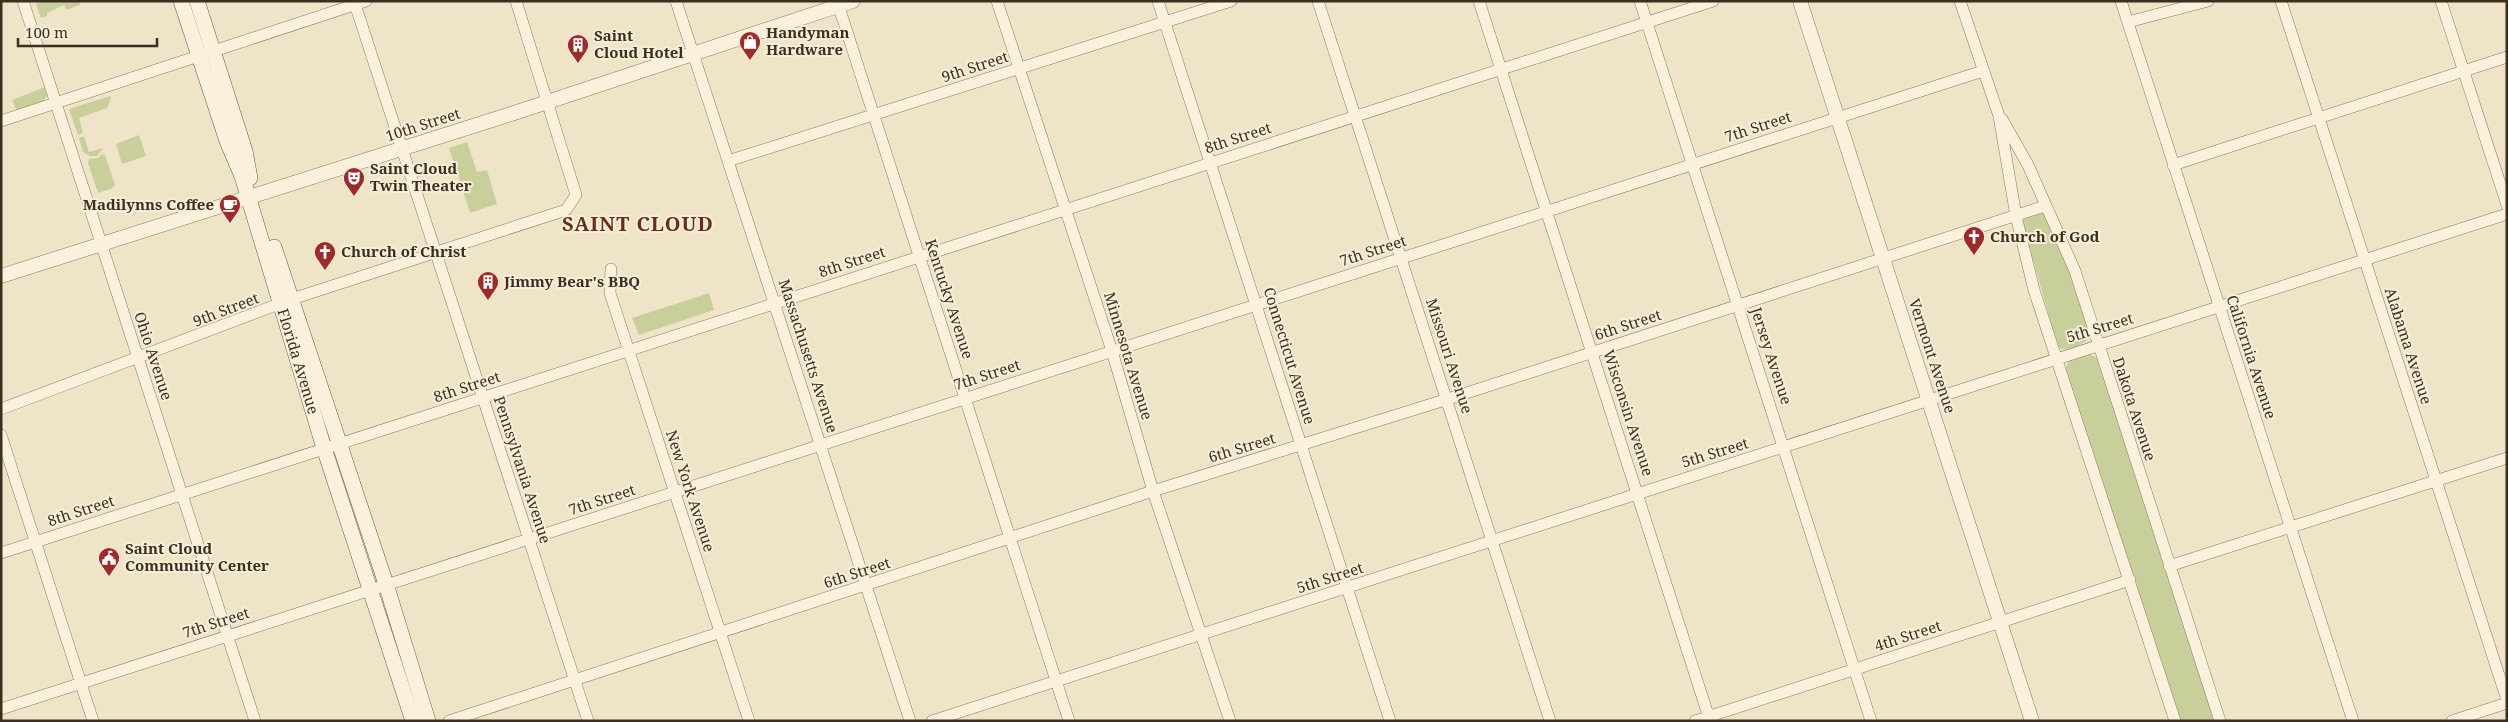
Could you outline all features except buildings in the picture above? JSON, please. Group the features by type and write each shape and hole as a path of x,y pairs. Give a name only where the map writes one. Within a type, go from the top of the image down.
{"main road":[{"name":"Florida Avenue","path":"181,1 205,53 253,196 286,303 324,448 413,721"},
{"name":"Florida Avenue","path":"197,1 205,53"},
{"name":"Florida Avenue","path":"286,303 339,444 386,584 428,721"}],"street":[{"name":"Ohio Avenue","path":"23,1 255,721"},
{"path":"516,1 548,102"},
{"name":"Massachusetts Avenue","path":"676,1 910,721"},
{"name":"10th Street","path":"1,276 403,149 693,54 837,4 853,1"},
{"name":"Minnesota Avenue","path":"997,1 1112,351 1154,491 1203,634 1230,721"},
{"name":"Connecticut Avenue","path":"1158,1 1390,721"},
{"name":"9th Street","path":"728,162 1231,1"},
{"name":"Missouri Avenue","path":"1318,1 1448,399 1550,721"},
{"name":"Wisconsin Avenue","path":"1479,1 1709,719"},
{"name":"Jersey Avenue","path":"1640,1 1871,721"},
{"name":"8th Street","path":"1,553 1713,1"},
{"name":"Vermont Avenue","path":"1800,1 2032,721"},
{"name":"Dakota Avenue","path":"1960,1 1999,116 2016,216 2034,290 2175,721"},
{"name":"California Avenue","path":"2121,1 2353,721"},
{"path":"2128,22 2208,1"},
{"name":"Alabama Avenue","path":"2281,1 2363,260 2507,701"},
{"path":"2441,1 2507,204"},
{"path":"1,121 358,2"},
{"name":"Pennsylvania Avenue","path":"358,2 482,398 588,721"},
{"name":"Kentucky Avenue","path":"837,4 1069,721"},
{"path":"2173,165 2507,57"},
{"name":"7th Street","path":"1,709 1983,71"},
{"name":"9th Street","path":"1,409 286,303 566,210 574,201 576,195 548,102"},
{"name":"Dakota Avenue","path":"1999,116 2014,140 2075,271 2220,721"},
{"name":"6th Street","path":"449,721 1154,491 1301,446 2046,206"},
{"name":"5th Street","path":"932,721 1638,493 1784,448 2057,357 2507,214"},
{"name":"New York Avenue","path":"611,269 610,293 749,721"},
{"path":"1,435 93,721"},
{"path":"2169,566 2507,458"},
{"name":"4th Street","path":"1695,721 1709,719 1854,669 2130,580"},
{"path":"2452,721 2507,701"}],"green space":[{"path":"35,1 79,1 80,5 66,10 64,5 41,18 36,4 39,3"},
{"path":"45,87 47,96 43,102 17,111 12,100"},
{"path":"110,96 111,99 107,108 79,118 83,133 78,135 69,109"},
{"path":"139,135 146,156 122,164 116,144"},
{"path":"84,136 89,152 103,148 97,156 90,156 83,152 79,138"},
{"path":"467,142 477,172 487,170 497,204 470,213 449,148"},
{"path":"102,154 105,155 115,185 113,188 98,193 88,163 89,159 98,158"},
{"path":"2043,213 2047,215 2069,268 2091,335 2085,342 2071,348 2058,348 2024,228 2023,220 2032,214"},
{"path":"709,293 714,310 639,335 632,318"},
{"path":"2090,354 2098,359 2215,721 2179,721 2065,369 2070,358"}],"place":[{"name":"Handyman Hardware","path":"750,61"},
{"name":"Saint Cloud Hotel","path":"578,64"},
{"name":"Saint Cloud Twin Theater","path":"354,197"},
{"name":"Madilynns Coffee","path":"230,224"},
{"name":"Church of God","path":"1974,256"},
{"name":"Church of Christ","path":"325,271"},
{"name":"Jimmy Bear's BBQ","path":"488,301"},
{"name":"Saint Cloud Community Center","path":"109,577"}],"district":[{"name":"SAINT CLOUD","path":"638,224"}]}
